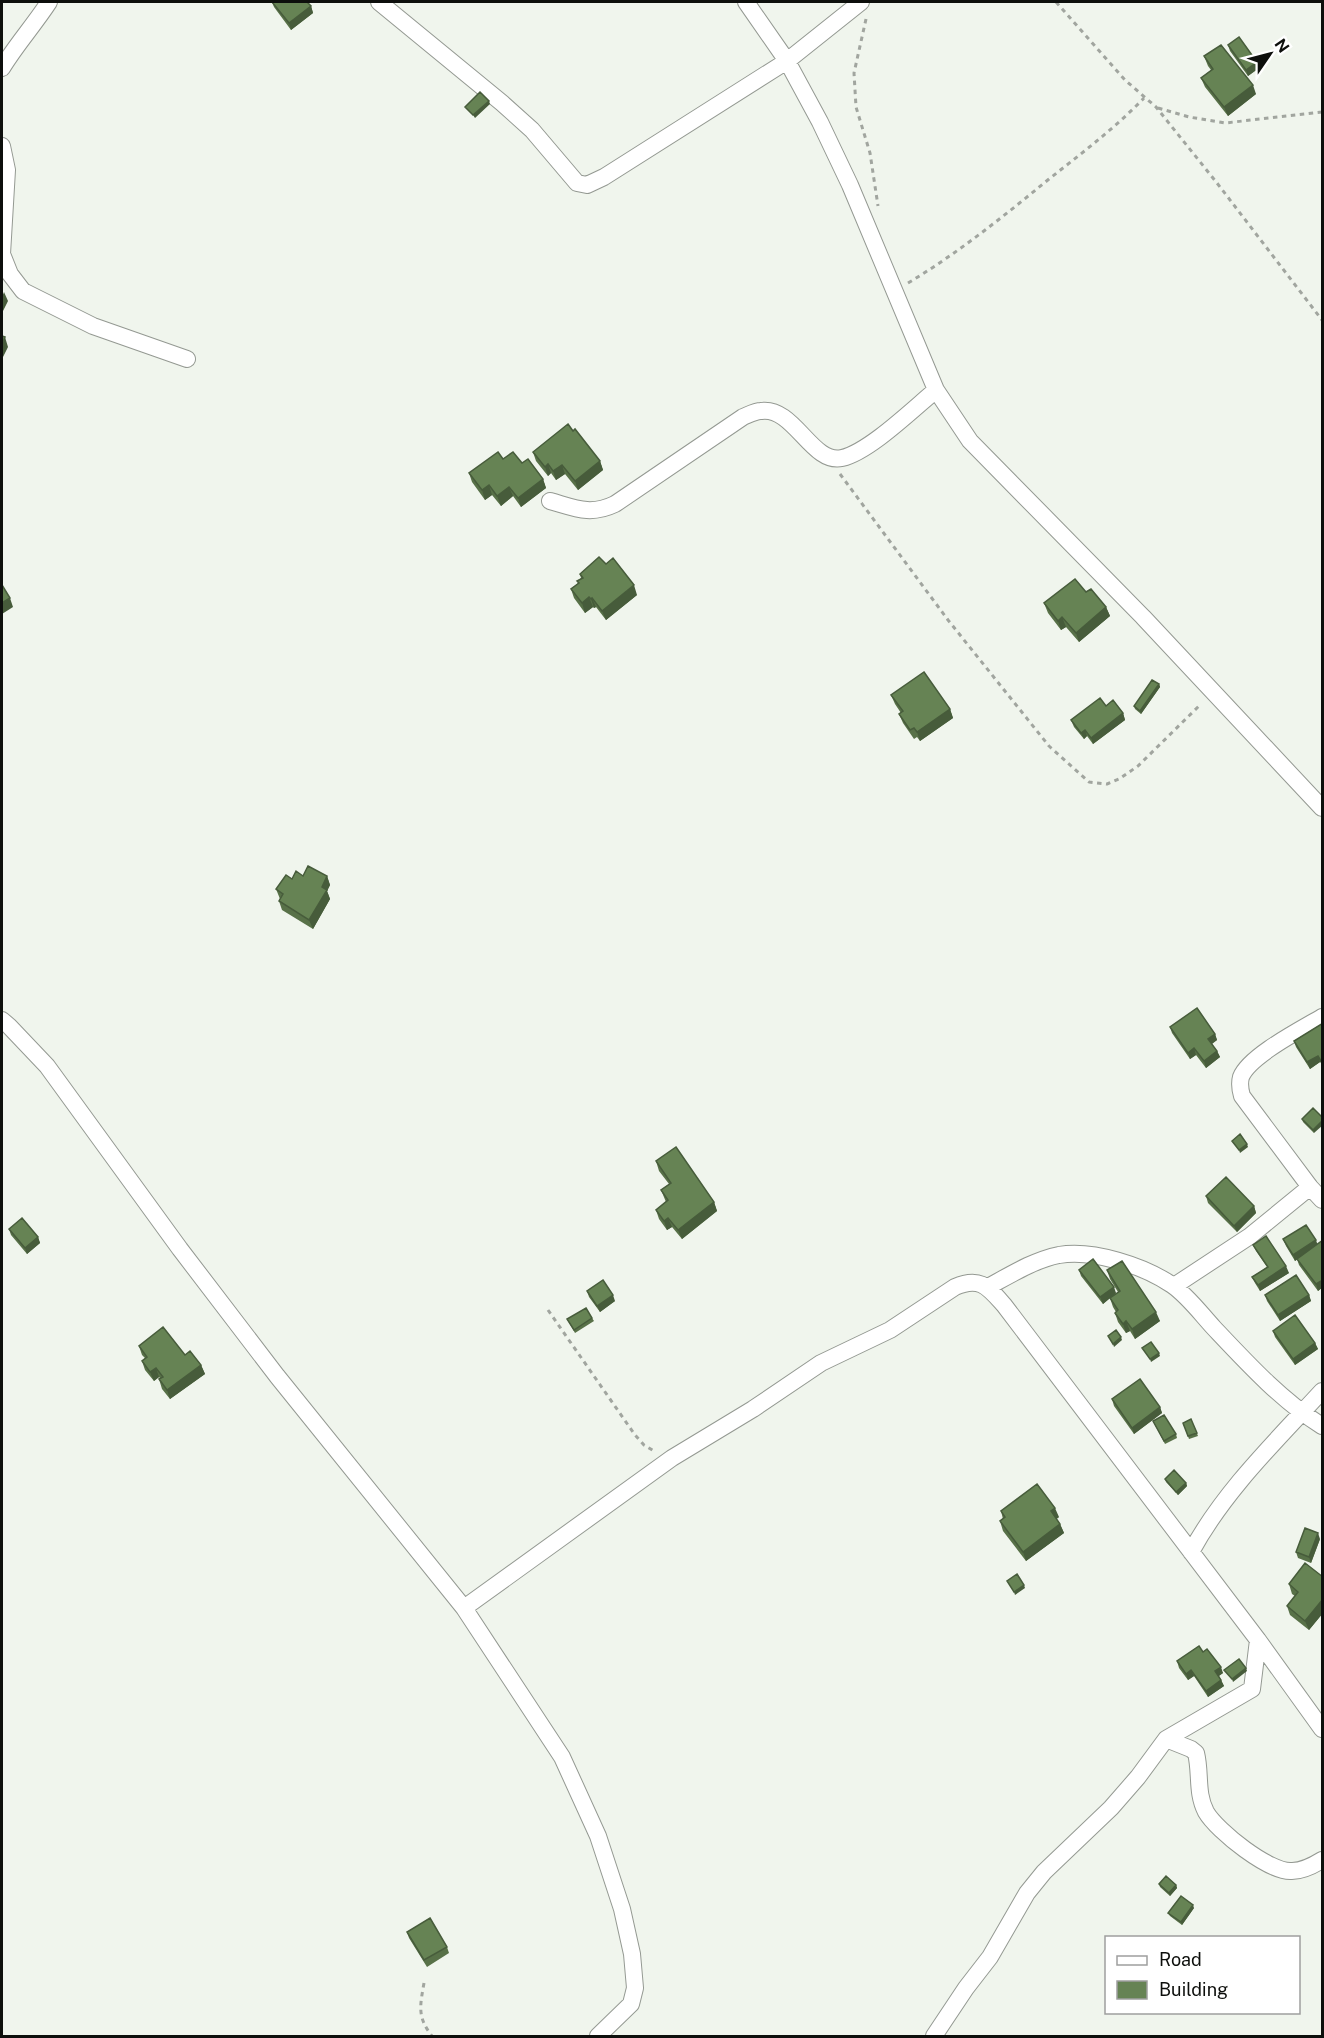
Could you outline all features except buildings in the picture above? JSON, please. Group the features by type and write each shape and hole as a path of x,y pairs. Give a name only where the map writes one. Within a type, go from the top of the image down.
{"street":[{"path":"2,68 49,2"},
{"path":"379,2 502,103 532,130 577,183 587,185 604,177 787,61 864,8"},
{"path":"746,2 787,61 820,122 850,185 936,390 970,441 1135,608 1323,808"},
{"path":"2,146 7,170 2,254 10,274 23,291 93,326 187,359"},
{"path":"550,501 590,512 603,510 743,417 761,410 775,413 787,420 815,448 827,456 839,459 853,454 889,430 936,390"},
{"path":"1323,1017 1272,1047 1247,1066 1239,1087 1242,1096 1310,1187 1323,1200"},
{"path":"2,1020 47,1066 173,1239 278,1376 464,1608 562,1757 598,1836 622,1909 632,1954 635,1988 631,2004 598,2037"},
{"path":"1174,1286 1250,1236 1310,1187"},
{"path":"988,1287 1042,1260 1058,1255 1079,1253 1107,1258 1153,1274 1174,1286 1235,1351 1302,1414 1323,1426"},
{"path":"464,1608 672,1458 753,1409 821,1363 890,1330 955,1287 975,1282 988,1287 1004,1305 1323,1729"},
{"path":"1191,1552 1203,1530 1226,1499 1323,1391"},
{"path":"934,2037 966,1988 990,1957 1027,1893 1044,1872 1118,1800 1166,1739 1252,1689 1258,1640"},
{"path":"1166,1739 1196,1753 1199,1789 1206,1812 1240,1847 1277,1869 1292,1871 1323,1860"}],"path":[{"path":"1056,2 1125,80 1156,107 1323,320"},
{"path":"864,8 854,73 856,107 870,153 879,214"},
{"path":"894,292 940,264 1116,125 1144,98"},
{"path":"1156,107 1188,117 1225,123 1323,112"},
{"path":"827,456 955,629 1049,746 1089,782 1107,784 1138,766 1213,692"},
{"path":"549,1311 635,1435 644,1445 672,1458"},
{"path":"424,1983 420,2006 421,2017 432,2037"}]}
